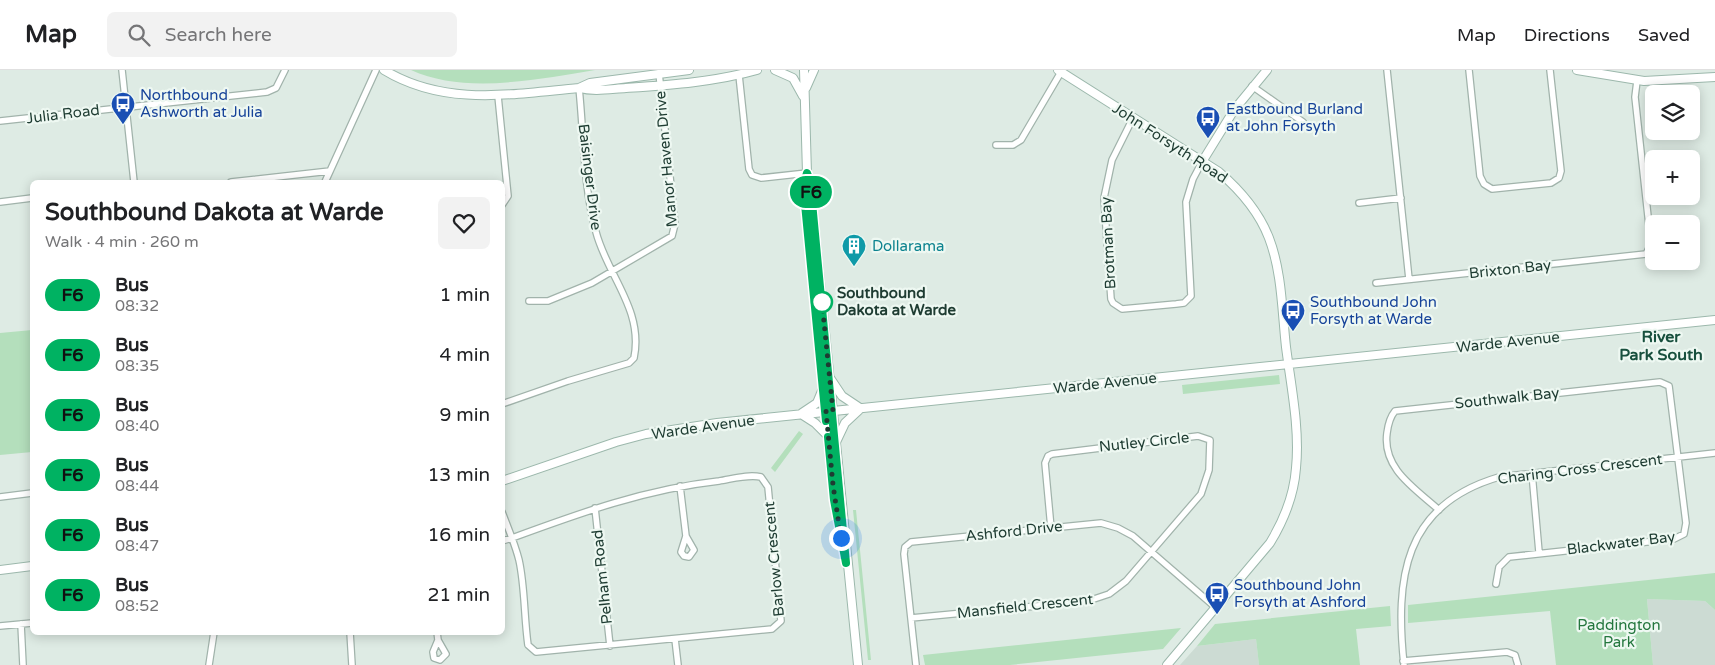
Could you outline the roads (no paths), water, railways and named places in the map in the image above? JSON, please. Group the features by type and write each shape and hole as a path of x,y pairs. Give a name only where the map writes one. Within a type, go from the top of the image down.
{"street":[{"path":"122,70 134,180"},
{"name":"Julia Road","path":"0,121 272,91 278,86 285,70"},
{"path":"326,180 376,70"},
{"path":"384,70 414,85 443,94 498,96 579,88 591,90 660,85 739,75 757,70"},
{"path":"579,88 590,83 689,70"},
{"path":"775,70 793,78 804,98"},
{"path":"804,70 807,173 810,181 829,376 828,437 834,500 846,563"},
{"path":"804,98 814,70"},
{"path":"1202,162 1234,110 1267,70"},
{"path":"1376,283 1409,279 1387,70"},
{"path":"1469,70 1480,176 1484,184 1492,189 1551,183 1559,178 1561,171 1550,70"},
{"path":"1577,70 1637,81 1662,82 1715,77"},
{"path":"996,145 1013,145 1021,140 1059,71"},
{"name":"John Forsyth Road","path":"1059,71 1202,162 1234,185 1246,200 1268,236 1277,266 1297,451 1294,480 1288,507 1270,543 1166,665"},
{"name":"Manor Haven Drive","path":"529,301 548,301 614,272 666,241 674,230 659,73"},
{"path":"739,75 749,169 752,176 760,178 807,173"},
{"name":"Brixton Bay","path":"1409,279 1646,254 1650,244 1635,97 1637,81"},
{"path":"1252,86 1303,122"},
{"name":"Baisinger Drive","path":"505,403 568,381 632,362 636,344 633,319 626,297 598,240 591,209 579,88"},
{"path":"498,96 508,196 505,200"},
{"name":"Brotman Bay","path":"1133,118 1112,160 1104,198 1111,299 1116,306 1122,309 1184,303 1191,296 1186,202 1193,179 1202,162"},
{"path":"249,180 330,171"},
{"path":"807,173 804,183 806,212 824,386 836,444 846,563 858,665"},
{"path":"0,202 30,198"},
{"path":"1359,203 1401,198"},
{"name":"Warde Avenue","path":"505,480 588,450 646,434 829,411 1715,320"},
{"path":"829,376 842,396 861,408 845,423 836,444"},
{"name":"Southwalk Bay","path":"1439,510 1398,472 1390,460 1387,436 1392,415 1398,409 1660,382 1670,388 1678,457"},
{"path":"824,386 817,403 801,414 815,423 828,437"},
{"name":"Nutley Circle","path":"1051,528 1045,463 1052,454 1198,436 1208,438 1211,444 1208,480 1201,494 1151,552"},
{"name":"Charing Cross Crescent","path":"1404,663 1399,618 1402,581 1414,546 1439,510 1450,499 1472,486 1499,477 1715,453"},
{"name":"Blackwater Bay","path":"1496,584 1499,567 1505,560 1515,555 1680,537 1684,534 1686,523 1678,457"},
{"path":"1532,473 1539,552"},
{"name":"Barlow Crescent","path":"505,520 512,538 519,562 530,649 541,653 772,629 779,625 781,618 766,482 757,476 680,486 644,493 595,508 512,538 505,540"},
{"path":"680,486 686,536"},
{"path":"0,497 30,493"},
{"name":"Pelham Road","path":"595,508 610,646"},
{"name":"Ashford Drive","path":"916,665 904,554 908,544 916,541 1091,524 1112,526 1128,533 1215,608"},
{"name":"Mansfield Crescent","path":"911,618 1100,598 1121,586 1151,552"},
{"path":"0,570 30,566"},
{"path":"0,626 30,623"},
{"path":"21,624 22,665"},
{"path":"210,665 214,635"},
{"path":"350,635 352,665"},
{"path":"437,635 438,640"},
{"path":"675,640 678,665"},
{"path":"1404,663 1507,652 1515,655 1518,665"}],"place":[{"name":"Northbound Ashworth at Julia","path":"123,125"},
{"name":"Eastbound Burland at John Forsyth","path":"1208,139"},
{"name":"Dollarama","path":"854,267"},
{"name":"Southbound Dakota at Warde","path":"822,302"},
{"name":"Southbound John Forsyth at Warde","path":"1293,332"},
{"name":"Southbound John Forsyth at Ashford","path":"1217,615"}],"district":[{"name":"River Park South","path":"1661,346"}],"park label":[{"name":"Paddington Park","path":"1619,634"}]}
